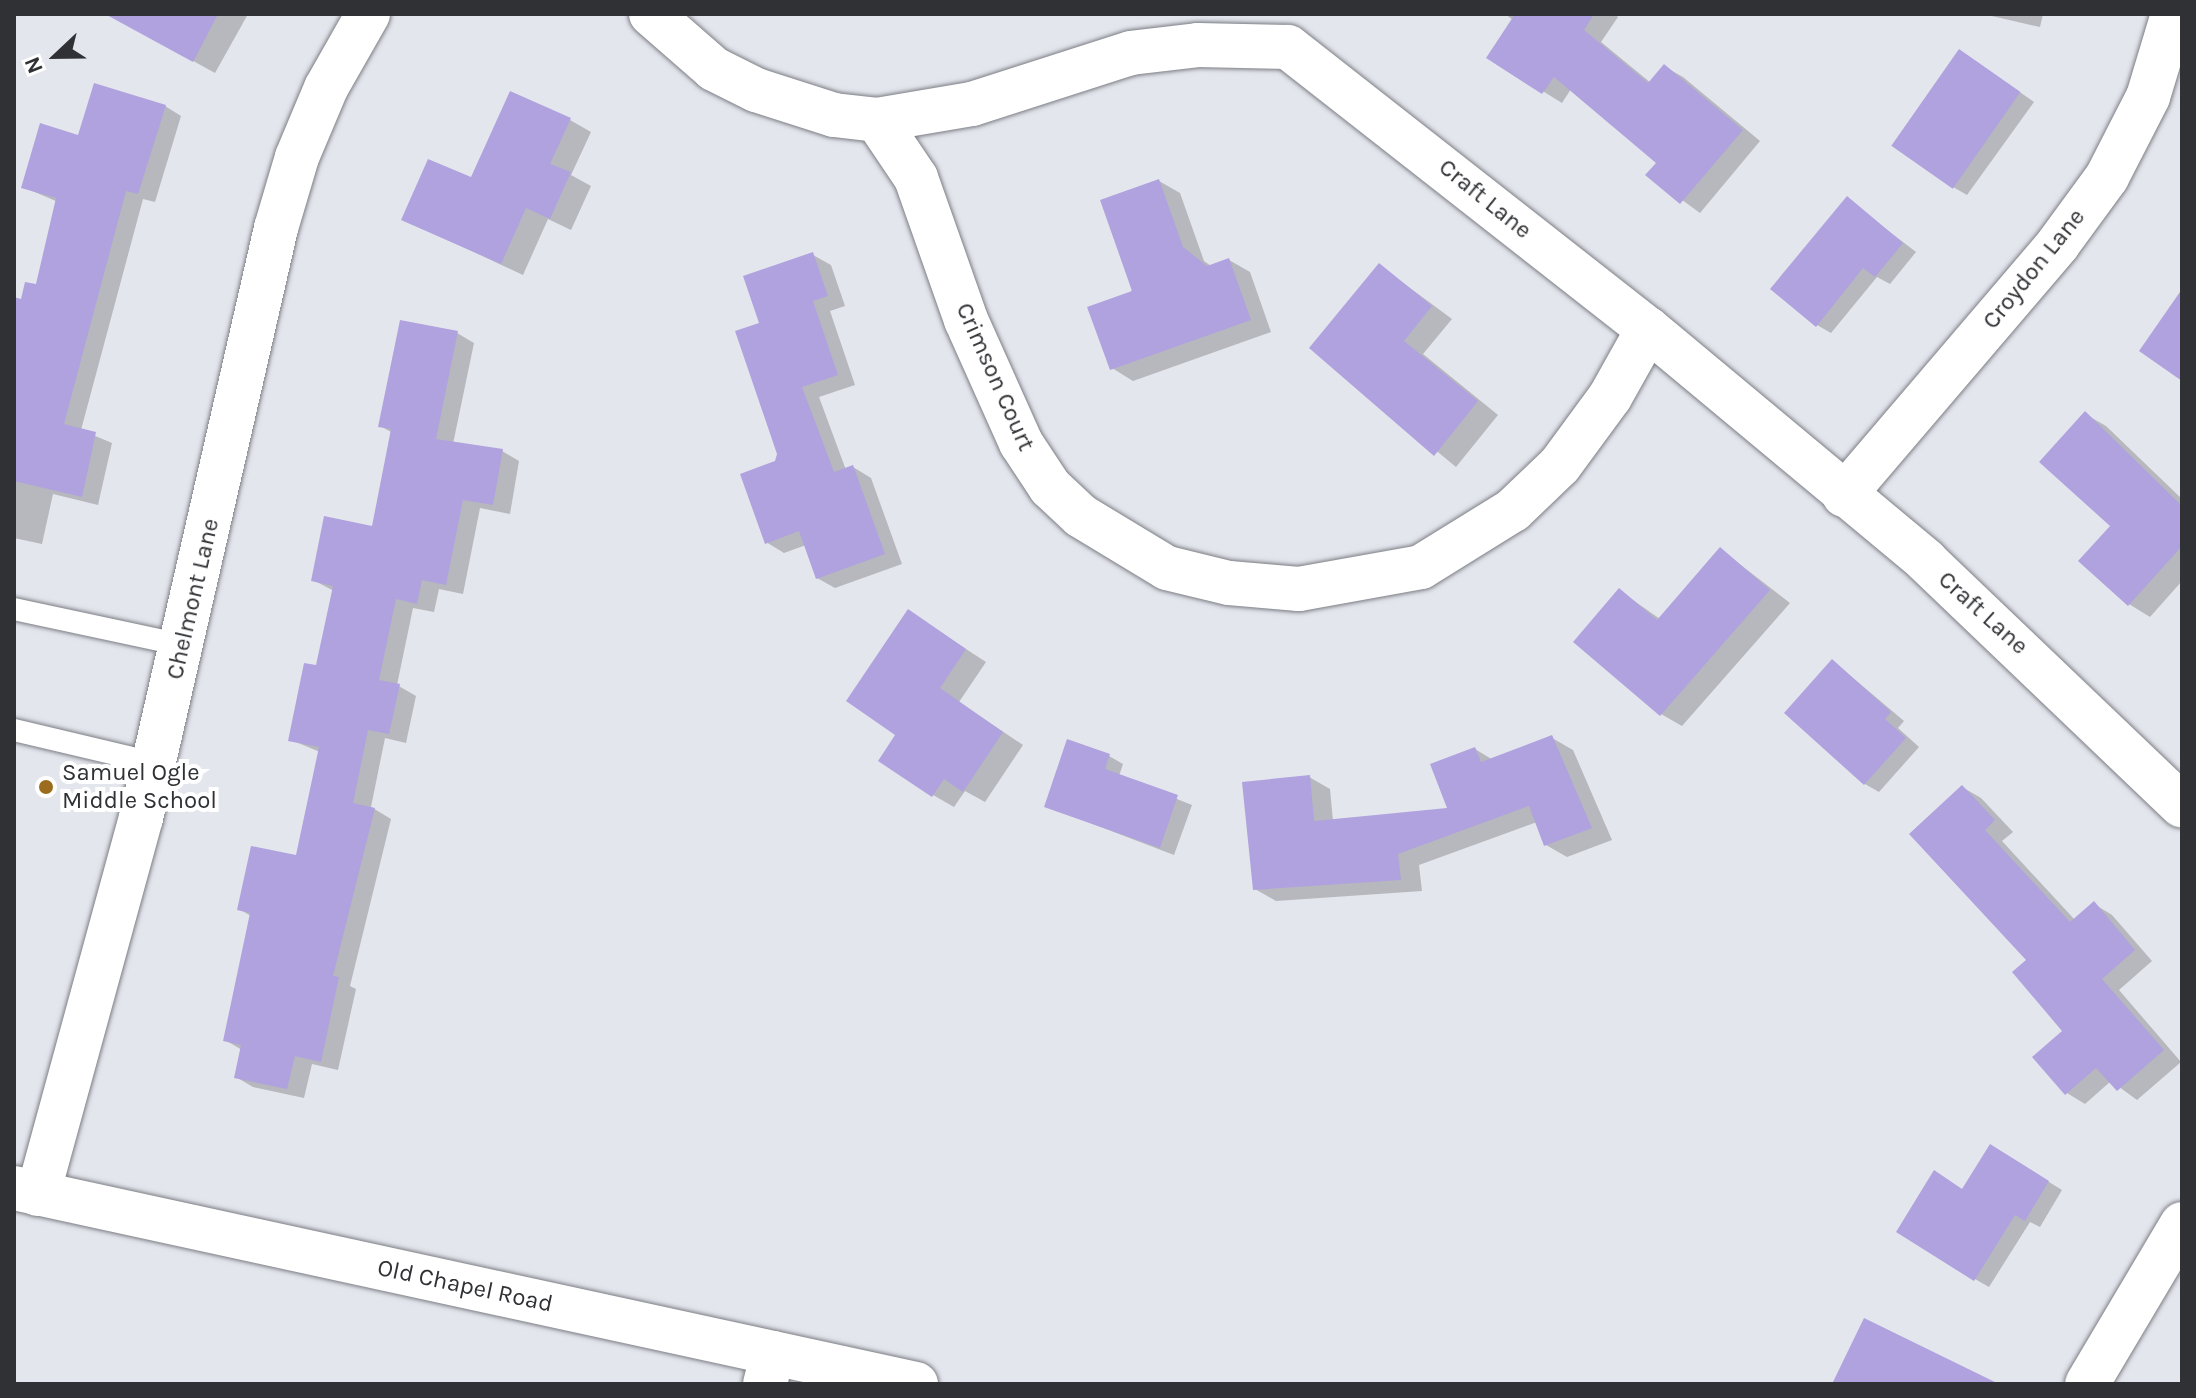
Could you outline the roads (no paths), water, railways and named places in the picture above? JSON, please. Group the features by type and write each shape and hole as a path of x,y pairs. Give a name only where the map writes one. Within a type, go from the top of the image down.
{"street":[{"name":"Chelmont Lane","path":"26,1191 154,763 276,228 297,157 326,88 368,14"},
{"name":"Craft Lane","path":"651,14 714,69 756,90 834,115 877,120 972,104 1131,53 1292,31 2017,643 2182,806"},
{"name":"Croydon Lane","path":"1844,495 2058,244 2107,177 2148,97 2173,14"},
{"name":"Crimson Court","path":"877,120 916,178 966,320 1021,443 1050,487 1081,516 1167,568 1229,583 1299,589 1421,567 1513,510 1560,465 1610,397 1648,329"},
{"name":"Old Chapel Road","path":"26,1191 769,1368 916,1384"},
{"path":"2087,1384 2182,1224"}],"lane":[{"path":"14,609 182,645"},
{"path":"14,730 154,763"}],"place":[{"name":"Samuel Ogle Middle School","path":"46,787"}]}
